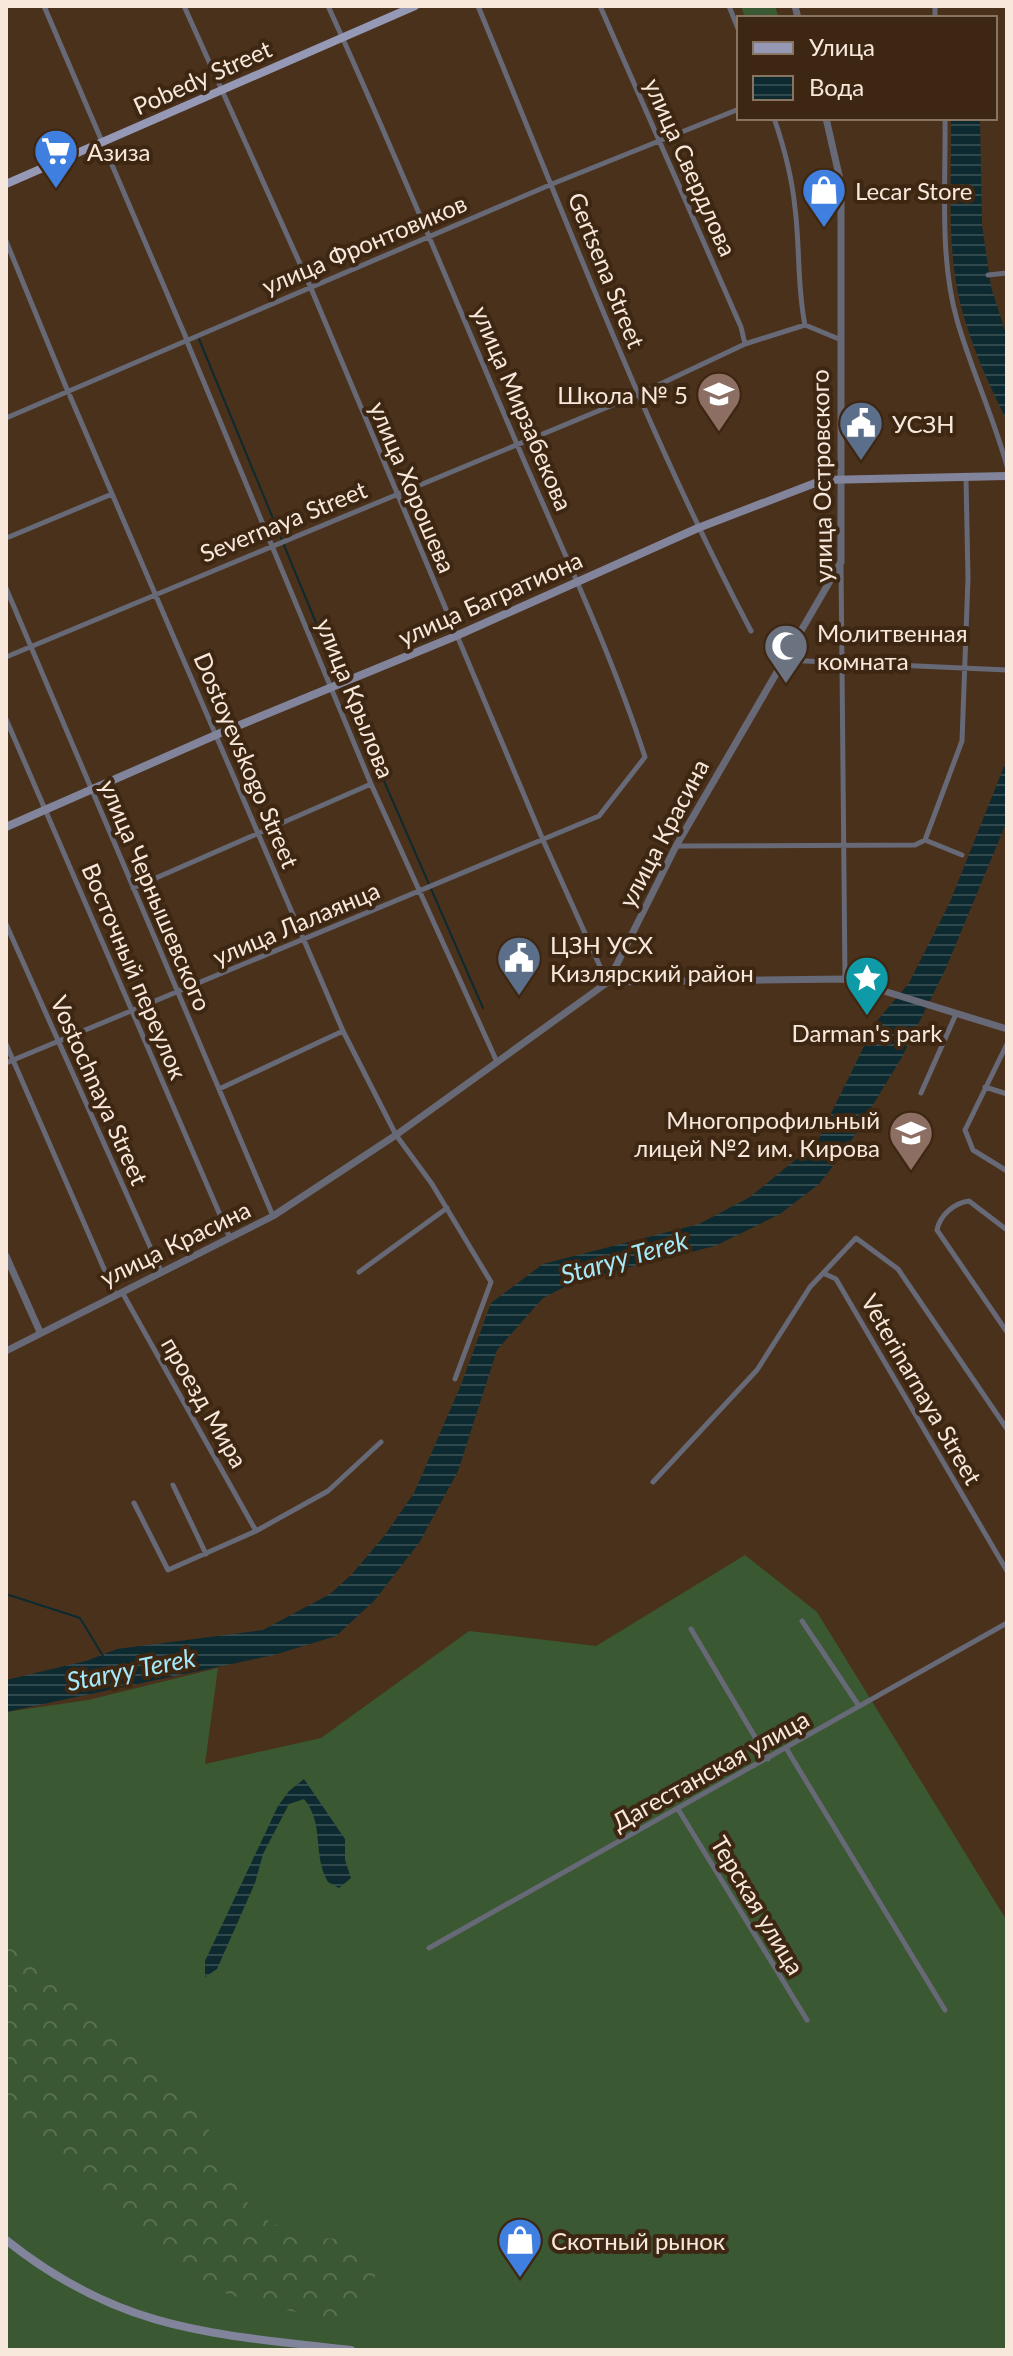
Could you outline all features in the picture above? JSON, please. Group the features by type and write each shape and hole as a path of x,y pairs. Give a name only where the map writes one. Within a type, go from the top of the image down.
{"main road":[{"name":"Pobedy Street","path":"6,184 413,6"},
{"name":"улица Багратиона","path":"6,827 218,734 456,636 698,528 823,480 1007,476"},
{"path":"6,2240 80,2291 136,2316 239,2338 351,2350"}],"street":[{"name":"улица Крылова","path":"44,6 334,687 371,784 422,890 498,1063"},
{"name":"улица Хорошева","path":"184,6 219,90 310,286 543,840 608,982"},
{"name":"улица Мирзабекова","path":"328,6 431,235 516,443 620,680 645,757 599,816"},
{"name":"Gertsena Street","path":"478,6 639,394 698,528 751,631"},
{"name":"улица Свердлова","path":"600,6 661,140 741,327 745,344"},
{"path":"729,6 737,26"},
{"name":"улица Фронтовиков","path":"6,418 310,286 737,110"},
{"path":"775,120 785,149 795,208 800,300 805,325 839,339"},
{"name":"улица Островского","path":"826,120 841,184 839,339 845,663 845,979"},
{"path":"945,120 950,283 957,321 992,411 1007,466"},
{"name":"Dostoyevskogo Street","path":"6,241 68,393 218,734 343,1031 396,1135"},
{"path":"988,275 1007,273"},
{"name":"Severnaya Street","path":"6,657 271,544 639,394 745,344 805,325"},
{"path":"676,846 915,845 925,840 962,741 962,668 968,578 966,477"},
{"path":"9,537 112,494"},
{"name":"улица Красина","path":"6,1351 273,1216 396,1135 608,982 676,846 841,562"},
{"name":"улица Чернышевского","path":"6,588 273,1216"},
{"path":"782,660 1007,670"},
{"name":"Восточный переулок","path":"6,719 230,1238"},
{"path":"133,888 371,784"},
{"name":"улица Лалаянца","path":"9,1061 599,816"},
{"path":"925,840 962,855"},
{"name":"Vostochnaya Street","path":"6,924 161,1271"},
{"path":"608,982 845,979 1007,1029"},
{"path":"921,1093 956,1013"},
{"path":"219,1089 343,1031"},
{"name":"проезд Мира","path":"6,1044 9,1061 118,1293 256,1531"},
{"path":"1007,1044 965,1130 973,1150 1007,1171"},
{"path":"985,1087 1007,1094"},
{"path":"396,1135 447,1208 491,1282 455,1379"},
{"path":"1007,1230 969,1201 958,1202 939,1221 937,1230 1007,1332"},
{"path":"359,1272 447,1208"},
{"path":"653,1482 757,1370 797,1306 856,1238 898,1269 1007,1429"},
{"path":"6,1256 40,1332"},
{"name":"Veterinarnaya Street","path":"823,1273 836,1279 1007,1571"},
{"path":"134,1503 168,1570 256,1531 328,1491 381,1442"},
{"path":"173,1485 206,1554"},
{"path":"802,1621 859,1706"},
{"name":"Дагестанская улица","path":"429,1948 1007,1623"},
{"path":"691,1629 768,1759"},
{"path":"786,1748 945,2010"},
{"name":"Терская улица","path":"678,1809 807,2020"}],"green space":[{"path":"741,6 775,6 778,16 744,16"},
{"path":"745,1555 817,1612 1007,1921 1007,2350 6,2350 6,1712 88,1700 218,1668 205,1764 321,1738 469,1631 596,1646"},
{"path":"15,1948 56,1966 91,2005 195,2104 252,2211 296,2237 339,2239 375,2260 375,2297 351,2324 268,2306 186,2277 135,2239 108,2199 73,2161 6,2110 6,1949"}],"water":[{"path":"951,120 980,120 982,225 991,287 1007,337 1007,421 974,348 964,317 951,234"},
{"name":"Staryy Terek","path":"1007,759 1007,821 946,968 902,1057 846,1149 819,1184 780,1214 715,1246 578,1280 543,1298 497,1350 458,1471 419,1543 374,1601 336,1636 274,1655 6,1712 6,1680 86,1661 117,1649 263,1630 330,1594 352,1574 385,1535 414,1493 461,1385 491,1303 543,1264 699,1224 750,1197 817,1142 876,1022 909,983 950,902"},
{"path":"304,1779 345,1839 345,1860 351,1878 339,1888 328,1882 320,1861 317,1829 310,1809 304,1799 289,1804 263,1854 255,1883 217,1969 205,1977 205,1961 278,1806 289,1791"}],"waterway":[{"path":"199,339 340,681"},
{"path":"343,687 483,1008"},
{"name":"Staryy Terek","path":"6,1594 80,1618 103,1656"}],"place":[{"name":"Азиза","path":"56,190"},
{"name":"Lecar Store","path":"824,229"},
{"name":"Школа № 5","path":"719,433"},
{"name":"УСЗН","path":"861,462"},
{"name":"Молитвенная комната","path":"786,685"},
{"name":"ЦЗН УСХ Кизлярский район","path":"519,997"},
{"name":"Darman's park","path":"867,1017"},
{"name":"Многопрофильный лицей №2 им. Кирова","path":"911,1172"},
{"name":"Скотный рынок","path":"520,2279"}]}
